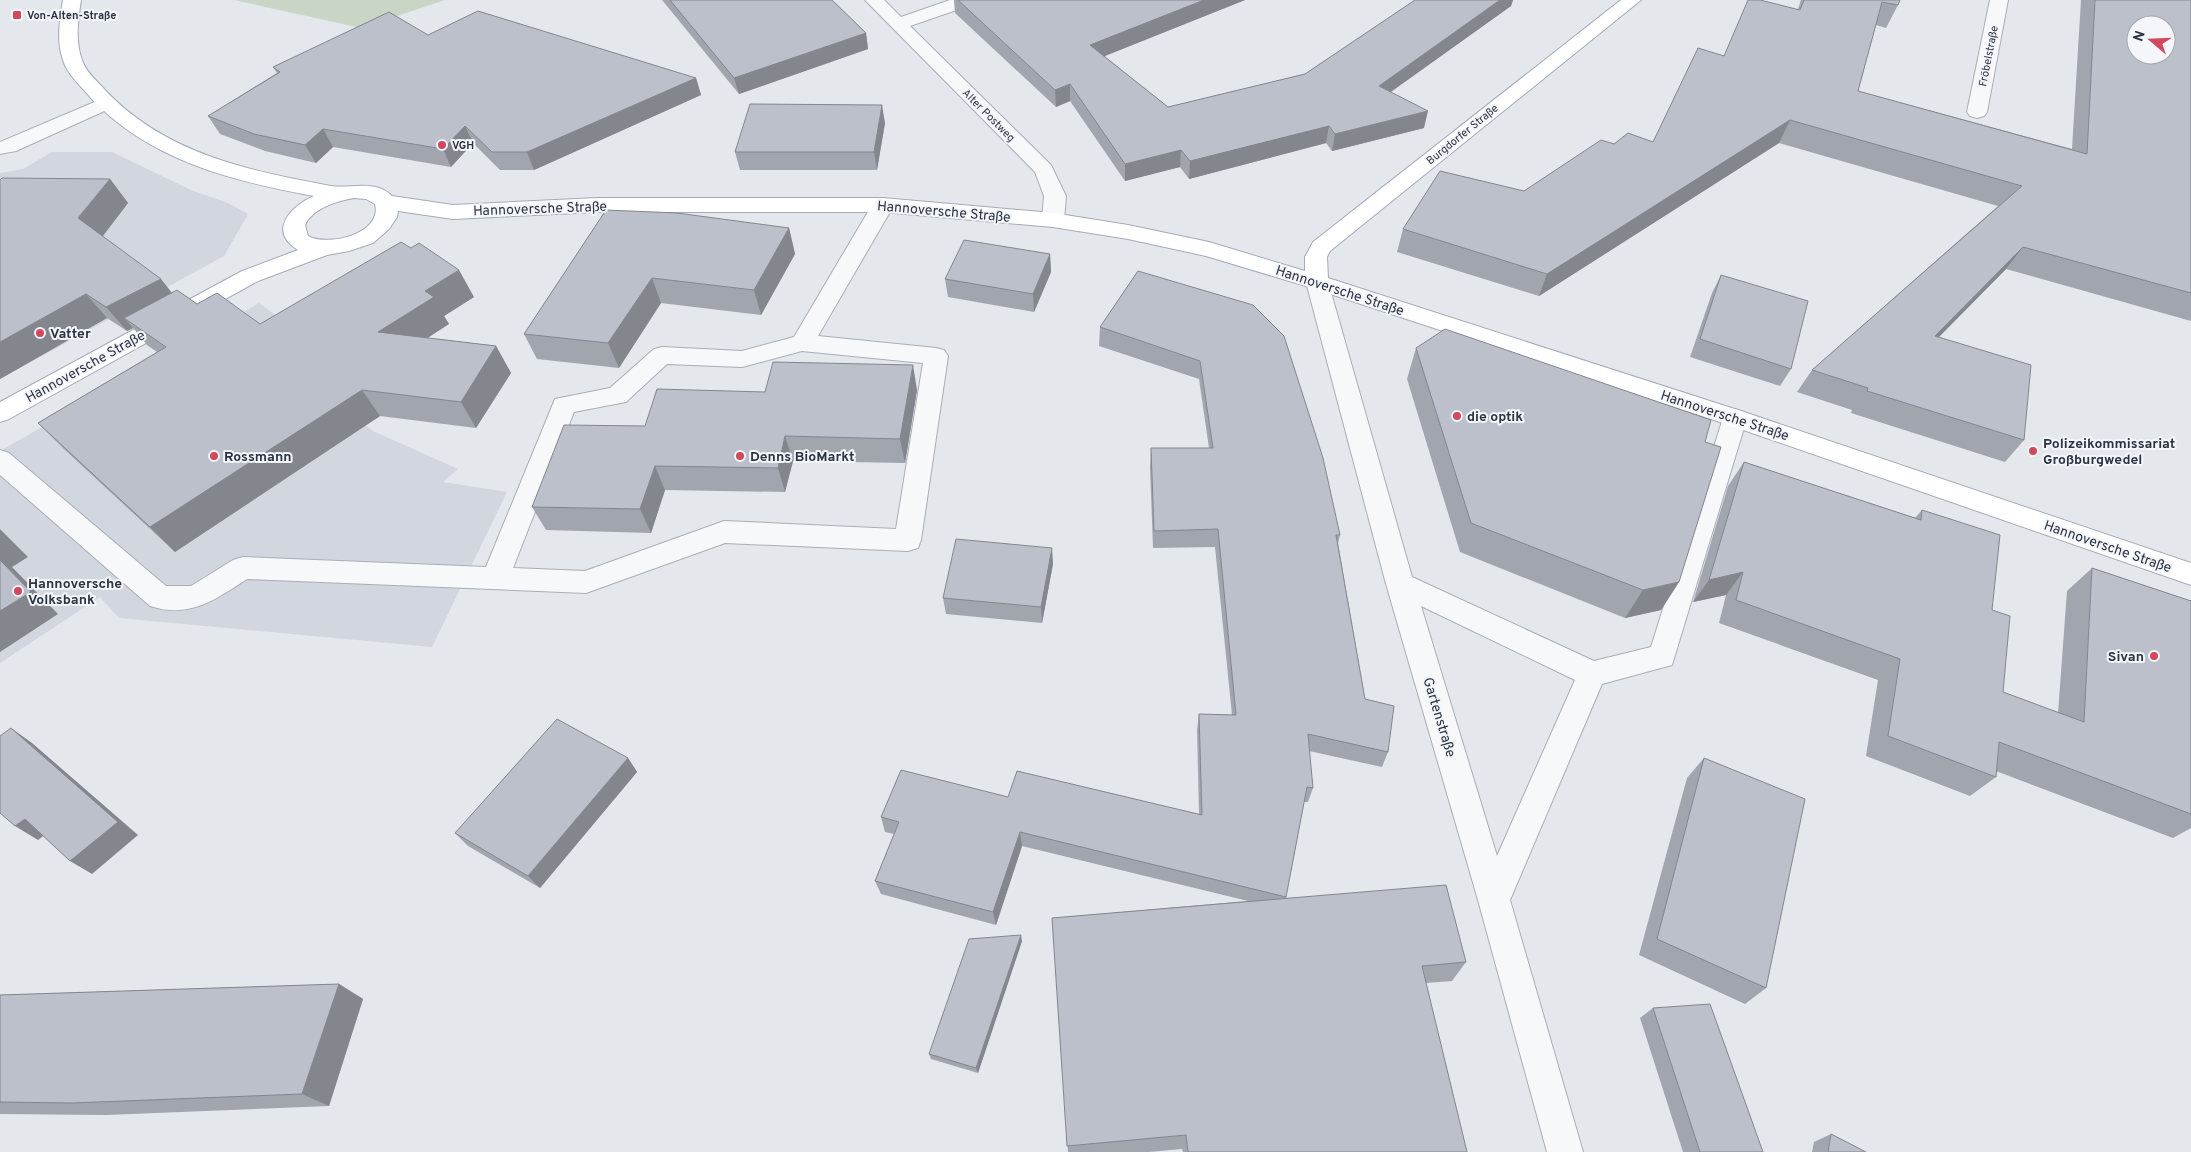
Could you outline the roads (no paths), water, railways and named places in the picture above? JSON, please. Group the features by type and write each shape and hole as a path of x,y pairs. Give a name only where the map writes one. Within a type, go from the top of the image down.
{"main road":[{"path":"72,0 68,28 73,62 104,104 149,137 207,164 265,181 339,194"},
{"name":"Burgdorfer Straße","path":"1317,282 1316,257 1321,247 1632,0"},
{"path":"265,181 302,213"},
{"name":"Hannoversche Straße","path":"339,194 354,191 368,192 378,196 385,202 452,212 598,205 883,205 1053,220 1128,232 1209,249 1317,282 1735,418 2191,574"},
{"path":"324,248 311,246 301,241 295,234 294,228 302,213 325,198 339,194"},
{"path":"374,232 387,216 388,208 385,202"},
{"name":"Hannoversche Straße","path":"0,413 250,276 324,248 350,244 374,232 452,212"},
{"name":"Hannoversche Straße","path":"250,276 295,234"}],"street":[{"name":"Alter Postweg","path":"874,0 1044,170 1055,196 1053,220"},
{"path":"898,24 968,0"},
{"name":"Fröbelstraße","path":"1977,112 1999,0"},
{"path":"0,148 9,146 104,104"},
{"path":"802,343 883,205"},
{"name":"Gartenstraße","path":"1317,282 1400,584 1494,900 1565,1152"},
{"path":"0,460 160,598 196,597 243,568 586,582 724,532 908,540 936,356 802,343 742,359 662,355 617,396 564,405 495,578"},
{"path":"1400,584 1592,674 1662,656 1735,418"},
{"path":"1494,900 1592,674"}],"place":[{"name":"Von-Alten-Straße","path":"17,15"},
{"name":"VGH","path":"442,145"},
{"name":"Vatter","path":"40,333"},
{"name":"die optik","path":"1457,416"},
{"name":"Polizeikommissariat Großburgwedel","path":"2033,451"},
{"name":"Rossmann","path":"214,456"},
{"name":"Denns BioMarkt","path":"740,456"},
{"name":"Hannoversche Volksbank","path":"18,591"},
{"name":"Sivan","path":"2154,656"}]}
